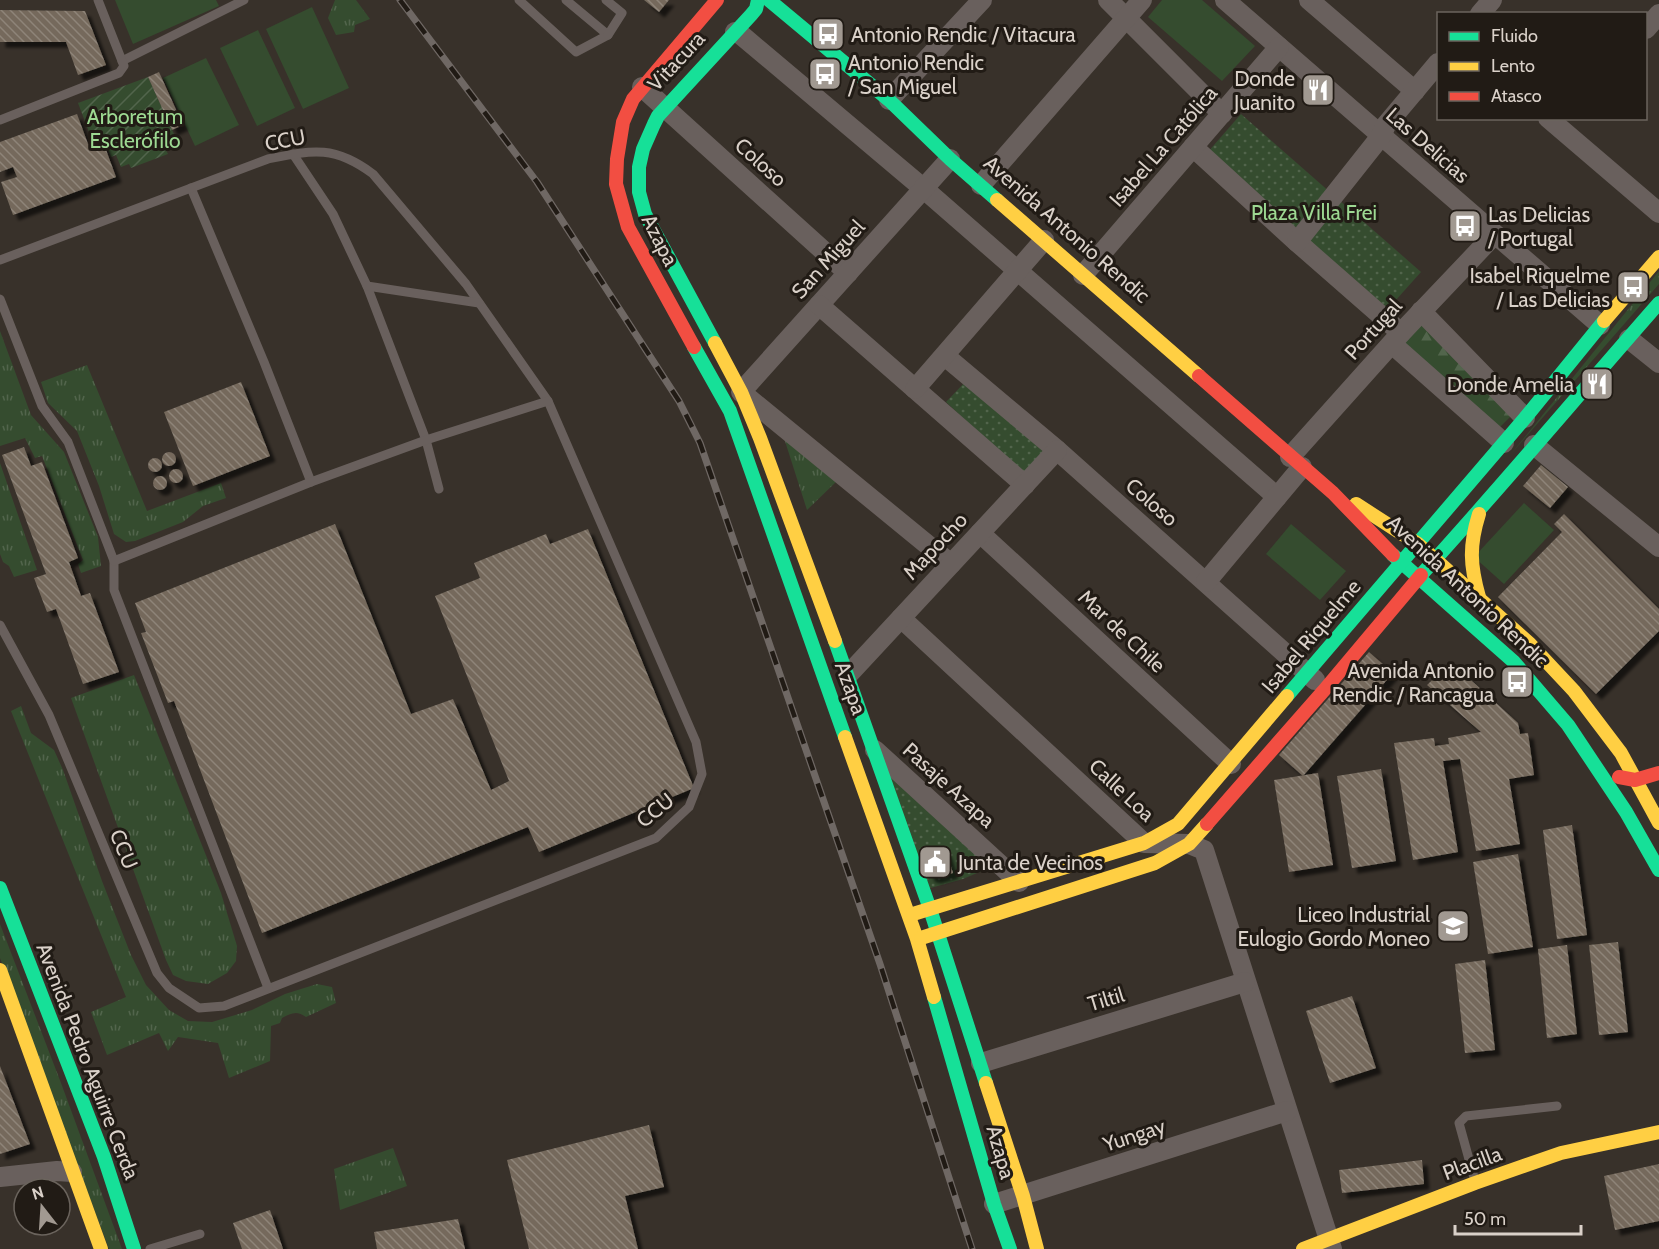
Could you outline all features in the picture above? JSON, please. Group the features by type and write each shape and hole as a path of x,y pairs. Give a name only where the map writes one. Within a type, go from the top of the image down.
{"street":[{"name":"Vitacura","path":"617,159 623,123 633,99 717,0"},
{"name":"Vitacura","path":"639,161 647,134 665,106 756,9 758,0"},
{"path":"889,100 982,0"},
{"path":"1108,0 1222,114"},
{"path":"981,185 1142,0"},
{"name":"Las Delicias","path":"1225,0 1600,326"},
{"name":"Las Delicias","path":"1309,0 1415,91"},
{"path":"1482,12 1491,0"},
{"name":"Avenida Antonio Rendic","path":"784,4 950,159 1333,493 1400,562 1514,662 1568,725 1626,812 1659,870"},
{"path":"1647,28 1659,14"},
{"path":"735,32 924,189 1277,497"},
{"name":"Isabel La Católica","path":"1083,275 1279,47"},
{"path":"1297,242 1381,136 1386,125 1437,64"},
{"name":"Coloso","path":"642,87 848,273"},
{"path":"1557,121 1659,213"},
{"path":"1193,147 1297,242 1504,443"},
{"name":"Azapa","path":"617,159 616,184 627,227 730,411 909,915 994,1204 1010,1249"},
{"name":"San Miguel","path":"741,392 950,159"},
{"name":"Azapa","path":"639,161 638,186 645,214 741,392 848,675 981,1063 1023,1196 1037,1249"},
{"name":"Portugal","path":"1206,582 1277,497 1296,462 1397,338 1494,235"},
{"path":"915,389 1044,240"},
{"name":"Isabel Riquelme","path":"909,915 1144,843 1178,824 1504,443 1659,257"},
{"name":"Isabel Riquelme","path":"917,939 1155,862 1189,844 1326,688 1401,597 1481,509 1534,444 1659,303"},
{"path":"819,305 1025,484"},
{"path":"1421,311 1525,418"},
{"path":"1629,339 1659,363"},
{"name":"Coloso","path":"945,356 1057,450 1306,673 1326,688"},
{"path":"741,392 951,564"},
{"path":"1534,444 1659,547"},
{"name":"Mapocho","path":"848,675 1057,450"},
{"name":"Avenida Antonio Rendic","path":"1333,493 1364,507 1418,544 1530,644 1574,691 1621,753 1659,823"},
{"path":"1479,597 1470,566 1472,537 1481,509"},
{"name":"Mar de Chile","path":"980,533 1231,764"},
{"name":"Calle Loa","path":"901,618 1144,843 1189,844"},
{"name":"Pasaje Azapa","path":"873,748 1019,882"},
{"path":"1621,753 1640,756"},
{"name":"Avenida Antonio Rendic","path":"1589,756 1618,777 1637,780"},
{"path":"1637,780 1659,773"},
{"path":"1189,844 1204,850 1330,1244"},
{"name":"Avenida Pedro Aguirre Cerda","path":"0,888 104,1157 134,1249"},
{"path":"0,970 8,999 101,1249"},
{"name":"Tiltil","path":"981,1063 1245,982"},
{"name":"Yungay","path":"994,1204 1287,1111"},
{"name":"Placilla","path":"1304,1249 1330,1244 1475,1183 1561,1153 1659,1131"},
{"path":"0,1177 57,1171 72,1172"}],"lane":[{"path":"0,120 119,74 124,66 98,0"},
{"path":"122,61 244,0"},
{"path":"519,0 576,52 608,36 622,14 606,0"},
{"path":"566,0 608,36"},
{"name":"CCU","path":"0,260 268,159 310,151 330,153 355,160 373,174 466,284 548,401 696,742 702,774 689,807 656,838 224,1006 199,1008 169,988 157,973 49,715 0,625"},
{"path":"293,154 333,214 367,286 426,440 439,489"},
{"path":"191,188 264,362 311,482"},
{"path":"367,286 479,303"},
{"path":"0,299 42,406 68,442 114,561 114,590 267,988"},
{"path":"114,561 311,482 426,440 548,401"},
{"path":"4,1020 8,999"},
{"path":"36,1103 52,1114"},
{"path":"1475,1183 1459,1123 1462,1118 1557,1106"},
{"path":"150,1249 200,1234"}],"green space":[{"path":"115,0 216,0 219,6 133,44"},
{"path":"335,0 356,0 370,19 355,25 354,32 336,35 328,18"},
{"path":"1162,0 1202,0 1255,46 1222,81 1148,17"},
{"path":"312,7 349,88 303,109 266,29"},
{"path":"258,30 295,108 257,126 220,48"},
{"path":"206,58 239,125 195,146 163,78"},
{"name":"Arboretum Esclerófilo","path":"148,77 179,145 166,150 168,154 131,168 129,164 121,167 116,155 111,157 103,136 92,140 78,103"},
{"name":"Plaza Villa Frei","path":"1241,114 1421,272 1387,310 1207,153"},
{"path":"1659,271 1659,284 1511,454"},
{"path":"1420,324 1514,413 1499,428 1399,346"},
{"path":"0,331 31,415 64,452 98,537 101,566 81,573 78,564 83,560 42,456 35,458 25,438 0,446"},
{"path":"87,365 147,511 221,483 226,498 203,506 183,522 135,541 126,542 114,534 99,486 77,431 48,403 41,382"},
{"path":"966,381 1046,449 1025,476 946,402"},
{"path":"784,438 837,481 807,510"},
{"path":"0,463 37,570 14,577 0,554"},
{"path":"1524,503 1554,530 1504,584 1474,557"},
{"path":"1291,524 1346,571 1320,600 1266,554"},
{"path":"134,675 221,893 237,946 236,961 227,973 208,984 186,981 173,975 71,698"},
{"path":"21,706 31,733 54,750 131,955 146,985 169,1010 188,1021 212,1022 252,1010 285,994 317,984 332,987 336,1003 306,1017 297,1013 291,1014 282,1018 280,1023 271,1026 270,1061 229,1078 218,1043 178,1037 168,1051 159,1033 107,1055 91,1012 126,997 11,711"},
{"path":"889,773 998,864 963,879 927,889"},
{"path":"0,924 122,1249 109,1249 0,958"},
{"path":"393,1148 407,1186 340,1210 334,1169"}],"building":[{"path":"644,0 669,0 659,12"},
{"path":"0,10 85,11 106,65 78,75 66,42 0,42"},
{"path":"159,72 183,125 172,130 148,77"},
{"path":"77,114 88,144 102,139 116,177 13,215 1,182 17,177 13,167 0,172 0,142"},
{"path":"241,382 270,456 193,486 164,412"},
{"path":"24,447 31,466 42,462 78,558 69,562 81,596 90,593 119,672 83,684 56,609 47,612 34,578 46,574 2,455"},
{"path":"166,452 172,452 176,459 172,466 166,466 162,462 162,456"},
{"path":"152,458 158,458 162,465 158,472 152,472 148,468 148,462"},
{"path":"1541,465 1568,487 1550,508 1523,486"},
{"path":"173,469 179,469 183,476 179,483 173,483 169,479 169,473"},
{"path":"157,476 163,476 167,483 163,490 157,490 153,486 153,480"},
{"path":"1564,514 1659,609 1659,631 1596,694 1498,597 1562,532 1554,524"},
{"path":"335,524 411,714 453,699 491,790 509,781 435,596 480,578 474,563 546,534 550,544 588,529 694,788 539,852 528,827 262,933 174,701 168,703 141,633 146,632 135,603"},
{"path":"1369,652 1393,673 1303,776 1279,755"},
{"path":"1451,662 1518,723 1520,734 1528,733 1534,775 1509,779 1520,844 1476,851 1460,759 1443,761 1458,852 1413,860 1394,743 1434,738 1435,746 1449,744 1448,738 1481,732 1427,685"},
{"path":"1381,769 1396,861 1352,868 1337,776"},
{"path":"1318,773 1333,865 1289,872 1274,780"},
{"path":"1572,825 1587,935 1557,939 1543,830"},
{"name":"Junta de Vecinos","path":"946,851 953,873 936,878 930,877 920,858"},
{"path":"1518,854 1533,947 1488,954 1473,862"},
{"path":"1618,942 1628,1032 1599,1035 1589,945"},
{"path":"1567,945 1577,1034 1547,1038 1538,949"},
{"path":"1485,960 1495,1050 1465,1053 1455,964"},
{"path":"1352,996 1376,1068 1330,1083 1306,1011"},
{"path":"0,1066 30,1144 0,1154"},
{"path":"649,1125 664,1187 625,1196 638,1249 529,1249 507,1160"},
{"path":"1422,1160 1424,1184 1342,1193 1339,1170"},
{"path":"1659,1164 1659,1221 1615,1230 1604,1176"},
{"path":"270,1210 283,1249 242,1249 233,1223"},
{"path":"458,1219 465,1249 377,1249 374,1232"}],"railway":[{"path":"400,0 537,182 679,401 700,443 880,964 972,1249"}],"traffic: fast":[{"path":"715,343 645,214 639,192 639,167 643,149 658,116 751,15 756,9 758,0"},
{"path":"769,0 889,100 950,159 997,200"},
{"path":"1421,575 1659,303"},
{"path":"1287,696 1525,418 1604,321"},
{"path":"694,347 730,411 845,737"},
{"path":"1393,555 1514,662 1568,725 1626,812 1659,870"},
{"path":"835,641 930,909 986,1083"},
{"path":"0,888 104,1157 134,1249"},
{"path":"934,997 994,1204 1010,1249"}],"traffic: slow":[{"path":"997,200 1199,376"},
{"path":"1604,321 1659,257"},
{"path":"715,343 741,392 760,438 835,641"},
{"path":"1356,504 1418,544 1530,644 1574,691 1621,753 1659,823"},
{"path":"1479,514 1472,556 1479,597"},
{"path":"913,914 1144,843 1178,824 1287,696"},
{"path":"845,737 917,939 934,997"},
{"path":"921,938 1155,863 1189,844 1207,824"},
{"path":"0,970 101,1249"},
{"path":"986,1083 1023,1196 1037,1249"},
{"path":"1303,1249 1475,1183 1561,1153 1659,1132"}],"traffic: jam":[{"path":"694,347 628,227 616,184 617,159 623,122 633,99 717,0"},
{"path":"1199,376 1333,493 1393,555"},
{"path":"1207,824 1421,575"},
{"path":"1619,777 1635,780 1659,773"}],"place":[{"name":"Antonio Rendic / Vitacura","path":"828,34"},
{"name":"Antonio Rendic / San Miguel","path":"825,74"},
{"name":"Donde Juanito","path":"1318,90"},
{"name":"Las Delicias / Portugal","path":"1465,226"},
{"name":"Isabel Riquelme / Las Delicias","path":"1633,287"},
{"name":"Donde Amelia","path":"1597,384"},
{"name":"Avenida Antonio Rendic / Rancagua","path":"1517,682"},
{"name":"Junta de Vecinos","path":"935,862"},
{"name":"Liceo Industrial Eulogio Gordo Moneo","path":"1453,926"}]}
